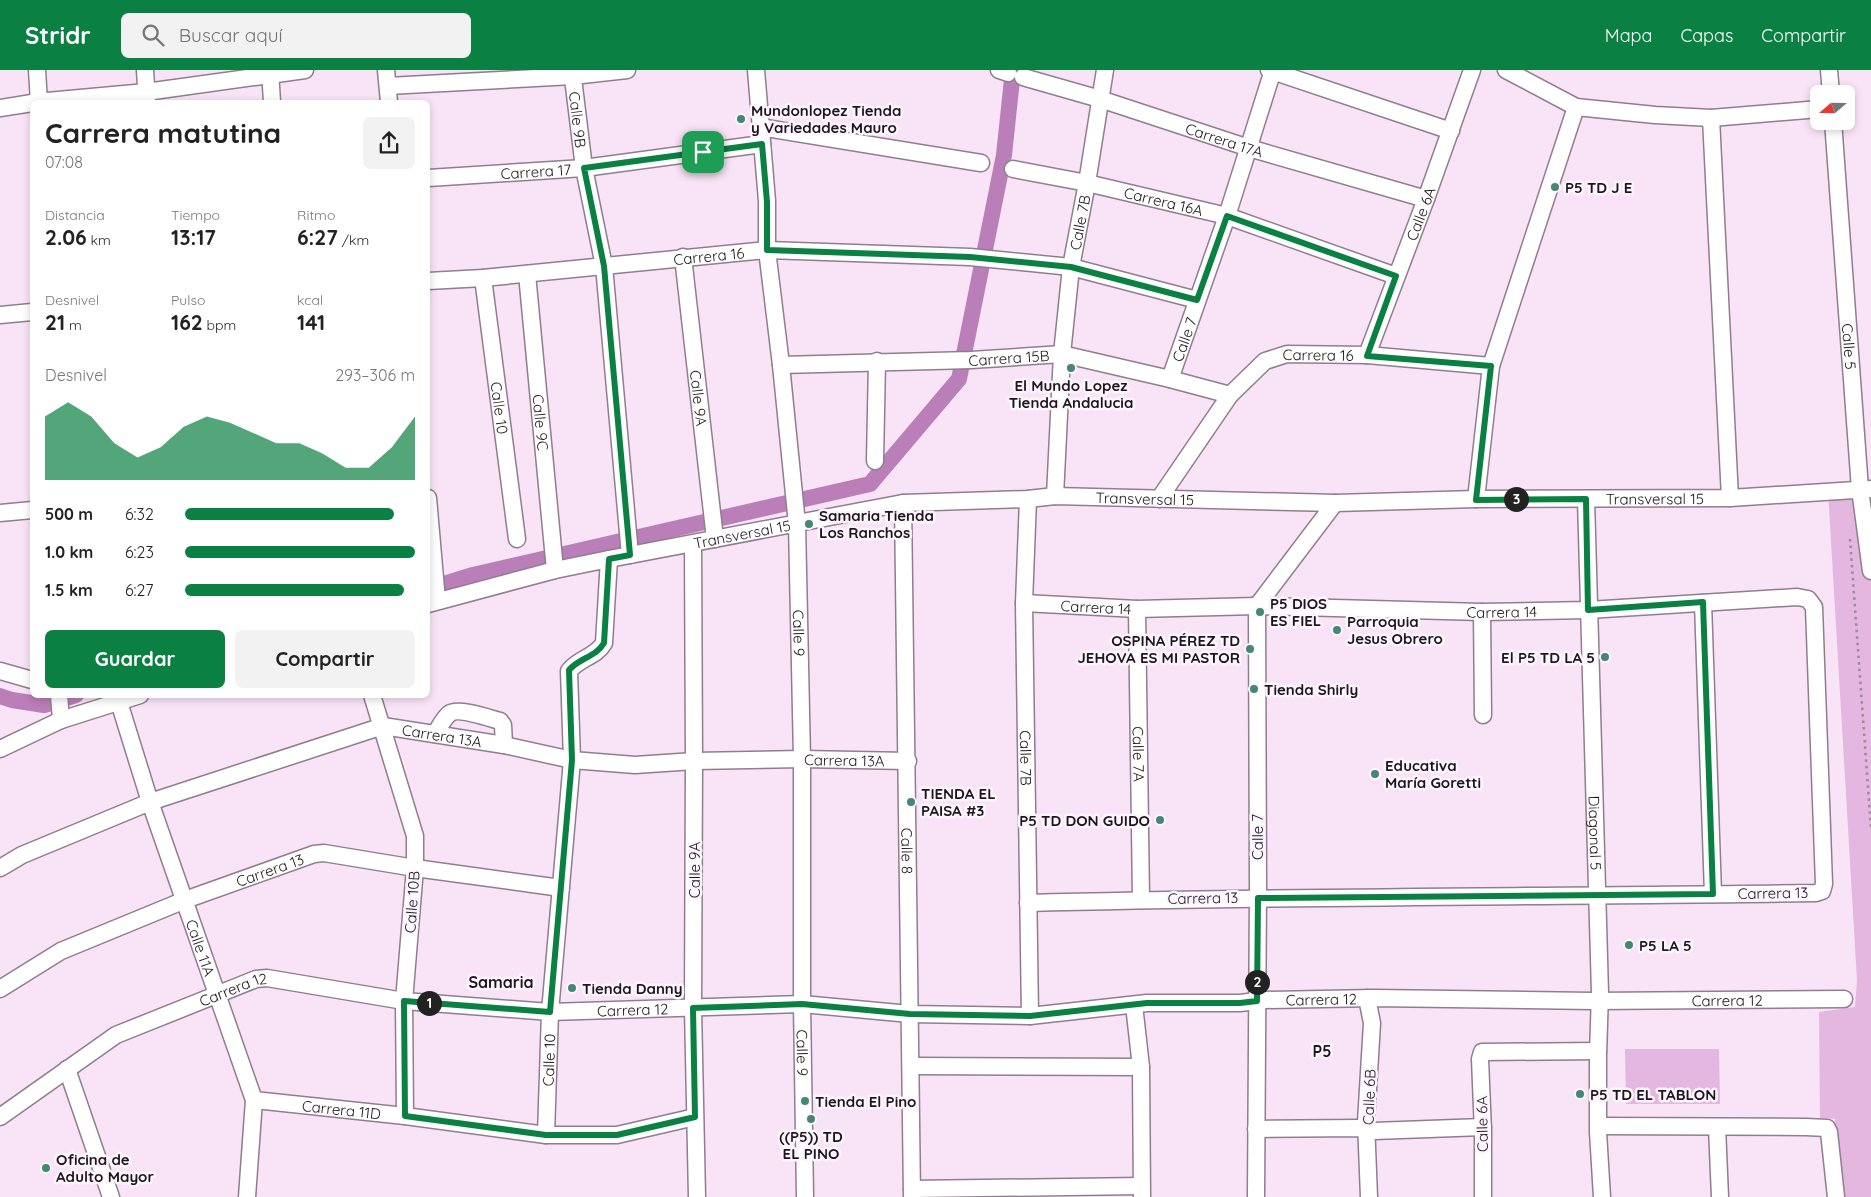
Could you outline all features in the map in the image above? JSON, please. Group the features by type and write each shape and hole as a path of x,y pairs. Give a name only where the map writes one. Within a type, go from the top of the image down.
{"street":[{"path":"36,100 37,70"},
{"path":"145,70 146,97"},
{"path":"80,100 146,97 271,72 305,70"},
{"path":"389,100 387,78 626,70"},
{"name":"Calle 9","path":"756,70 767,202 767,250 797,518 802,759 802,1004 805,1197"},
{"name":"Calle 7B","path":"1055,496 1062,354 1071,267 1105,70"},
{"path":"1271,70 1451,131"},
{"name":"Calle 7","path":"1170,379 1227,216 1271,70"},
{"name":"Calle 6A","path":"1367,356 1472,70"},
{"path":"1506,70 1576,107 1655,115 1711,118 1810,110"},
{"path":"1828,70 1830,85"},
{"path":"271,72 272,100"},
{"name":"Calle 9B","path":"572,73 584,168 604,266 630,545"},
{"name":"Carrera 17A","path":"1010,73 1100,99 1249,148 1426,199"},
{"path":"0,108 30,103"},
{"path":"1476,500 1491,366 1576,107"},
{"path":"1711,118 1730,498"},
{"path":"760,127 981,163"},
{"name":"Calle 5","path":"1835,130 1866,489 1871,571"},
{"name":"Carrera 17","path":"430,178 584,168 762,144"},
{"name":"Carrera 16A","path":"1013,169 1087,183 1227,216 1396,276"},
{"name":"Carrera 16","path":"430,281 527,274 767,250 970,257 1071,267 1197,300"},
{"name":"Calle 9A","path":"683,257 714,533"},
{"name":"Calle 9C","path":"527,274 554,561"},
{"name":"Calle 10","path":"483,278 517,539"},
{"path":"0,315 30,312"},
{"name":"Carrera 15B","path":"781,365 964,360 1062,354 1170,379 1230,396"},
{"name":"Carrera 16","path":"1230,396 1265,361 1287,354 1367,356 1491,366"},
{"path":"875,461 877,361"},
{"path":"1159,499 1230,396"},
{"name":"Transversal 15","path":"434,595 554,561 609,559 630,545 693,544 714,533 797,518 904,503 1028,499 1055,496 1335,503 1730,498 1866,489"},
{"name":"Calle 7B","path":"1028,499 1024,603 1030,1016"},
{"name":"Diagonal 5","path":"1586,499 1600,1001 1598,1050 1602,1197"},
{"name":"Calle 8","path":"904,503 912,1193"},
{"path":"1257,606 1335,503"},
{"path":"0,513 30,510"},
{"path":"430,530 434,595"},
{"name":"Calle 9A","path":"693,544 693,1008 697,1197"},
{"name":"Calle 10","path":"546,1135 550,1012 572,760 569,670 574,665 599,651 604,643 609,559"},
{"name":"Carrera 14","path":"1024,603 1137,609 1257,606 1482,612 1588,610 1797,597"},
{"name":"Carrera 13","path":"1028,903 1258,898 1597,896 1822,891 1814,608 1808,599 1797,597"},
{"path":"1703,602 1713,894"},
{"name":"Calle 7","path":"1256,1197 1257,606"},
{"name":"Calle 7A","path":"1137,609 1141,900"},
{"path":"1482,612 1483,715"},
{"path":"0,671 30,679"},
{"path":"0,749 60,708 119,702 131,698"},
{"name":"Calle 10B","path":"373,698 415,836 415,868 404,1001 405,1116"},
{"name":"Calle 11A","path":"119,702 150,802 254,1100 247,1197"},
{"path":"435,734 449,714 454,711 463,712 500,720 503,725 504,745"},
{"name":"Carrera 13A","path":"0,868 22,854 150,802 383,726 504,745 572,760 635,765 694,761 802,759 908,761"},
{"name":"Carrera 13","path":"0,989 61,951 185,900 314,854 324,853 415,868 561,888"},
{"name":"Carrera 12","path":"0,1117 116,1035 256,978 267,978 404,1001 550,1012 802,1004 910,1014 1030,1016 1147,1003 1240,1003 1367,998 1600,1001 1844,999"},
{"name":"Calle 6B","path":"1367,998 1372,1023 1367,1128 1369,1197"},
{"path":"912,1193 1141,1192 1141,1067 1134,1004"},
{"name":"Calle 6A","path":"1483,1197 1483,1127 1480,1059 1482,1052 1598,1050"},
{"path":"911,1066 1141,1067"},
{"path":"67,1069 111,1197"},
{"name":"Carrera 11D","path":"254,1100 405,1116 546,1135 617,1135 695,1117"},
{"path":"1599,1126 1806,1127 1828,1129 1836,1197"},
{"path":"1256,1129 1367,1128 1374,1131 1483,1127"},
{"path":"1717,1127 1720,1197"}],"path":[{"path":"1849,536 1871,829"}],"shaded area":[{"path":"1860,489 1871,576 1871,1197 1841,1197 1836,1157 1835,1119 1820,1118 1819,1012 1855,1007 1857,980 1828,491"},
{"path":"1625,1049 1719,1049 1720,1104 1626,1104"}],"waterway":[{"path":"430,588 473,575 870,484 959,379 1004,155 1013,70"},
{"path":"0,696 12,700 44,705 66,698"}],"place":[{"name":"Mundonlopez Tienda y Variedades Mauro","path":"741,119"},
{"name":"P5 TD J E","path":"1555,187"},
{"name":"El Mundo Lopez Tienda Andalucia","path":"1071,368"},
{"name":"Samaria Tienda Los Ranchos","path":"809,524"},
{"name":"P5 DIOS ES FIEL","path":"1260,612"},
{"name":"Parroquia Jesus Obrero","path":"1337,630"},
{"name":"OSPINA PÉREZ TD JEHOVA ES MI PASTOR","path":"1250,649"},
{"name":"El P5 TD LA 5","path":"1605,657"},
{"name":"Tienda Shirly","path":"1254,689"},
{"name":"Educativa María Goretti","path":"1375,774"},
{"name":"TIENDA EL PAISA #3","path":"911,802"},
{"name":"P5 TD DON GUIDO","path":"1160,820"},
{"name":"P5 LA 5","path":"1629,945"},
{"name":"Tienda Danny","path":"572,988"},
{"name":"P5 TD EL TABLON","path":"1580,1094"},
{"name":"Tienda El Pino","path":"805,1101"},
{"name":"((P5)) TD EL PINO","path":"811,1119"},
{"name":"Oficina de Adulto Mayor","path":"46,1168"}],"district":[{"name":"Samaria","path":"501,982"},
{"name":"P5","path":"1322,1051"}],"route":[{"path":"762,144 767,202 767,250 970,257 1071,267 1197,300 1227,216 1396,276 1367,356 1491,366 1476,500 1586,499 1588,610 1703,602 1713,894 1258,898 1257,1001 1240,1003 1147,1003 1030,1016 910,1014 802,1004 693,1008 695,1117 617,1135 546,1135 405,1116 404,1001 550,1012 572,760 569,670 574,665 599,651 604,643 609,559 630,555 604,266 584,168 703,152 762,144"}]}
